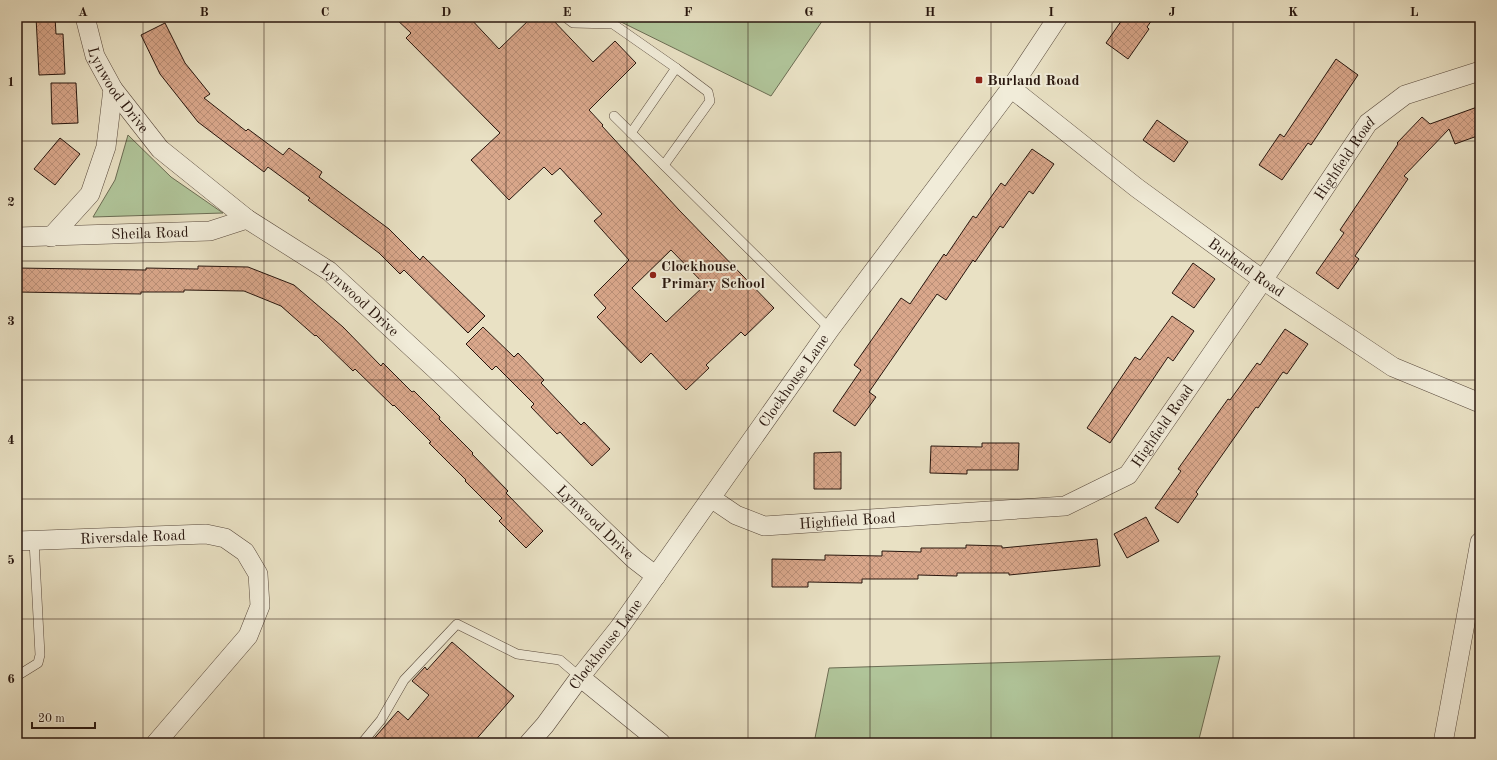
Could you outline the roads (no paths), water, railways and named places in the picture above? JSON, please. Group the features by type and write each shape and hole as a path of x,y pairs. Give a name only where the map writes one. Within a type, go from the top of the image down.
{"street":[{"name":"Lynwood Drive","path":"85,17 96,56 113,89 160,149 247,219 329,270 442,375 634,559 656,576"},
{"name":"Clockhouse Lane","path":"529,743 545,725 656,576 830,329 1011,88 1058,17"},
{"name":"Highfield Road","path":"711,498 736,514 764,526 1065,506 1128,475 1263,280 1368,122 1405,95 1480,71"},
{"name":"Burland Road","path":"1011,88 1137,188 1263,280 1393,367 1480,403"},
{"path":"52,237 90,194 106,147 113,89"},
{"name":"Sheila Road","path":"17,237 210,231 247,219"},
{"name":"Riversdale Road","path":"26,541 206,534 225,538 245,552 258,574 260,606 248,636 156,743"},
{"path":"1443,743 1480,542"},
{"path":"580,677 661,743"}],"lane":[{"path":"565,17 573,24 613,24 708,92 710,101 664,165"},
{"path":"631,133 676,68"},
{"path":"614,116 830,329"},
{"path":"17,676 38,663 40,655 26,541"},
{"path":"362,743 381,720 404,680 457,624 517,654 560,660 580,677"}],"place":[{"name":"Burland Road","path":"979,80"},
{"name":"Clockhouse Primary School","path":"653,275"}]}
